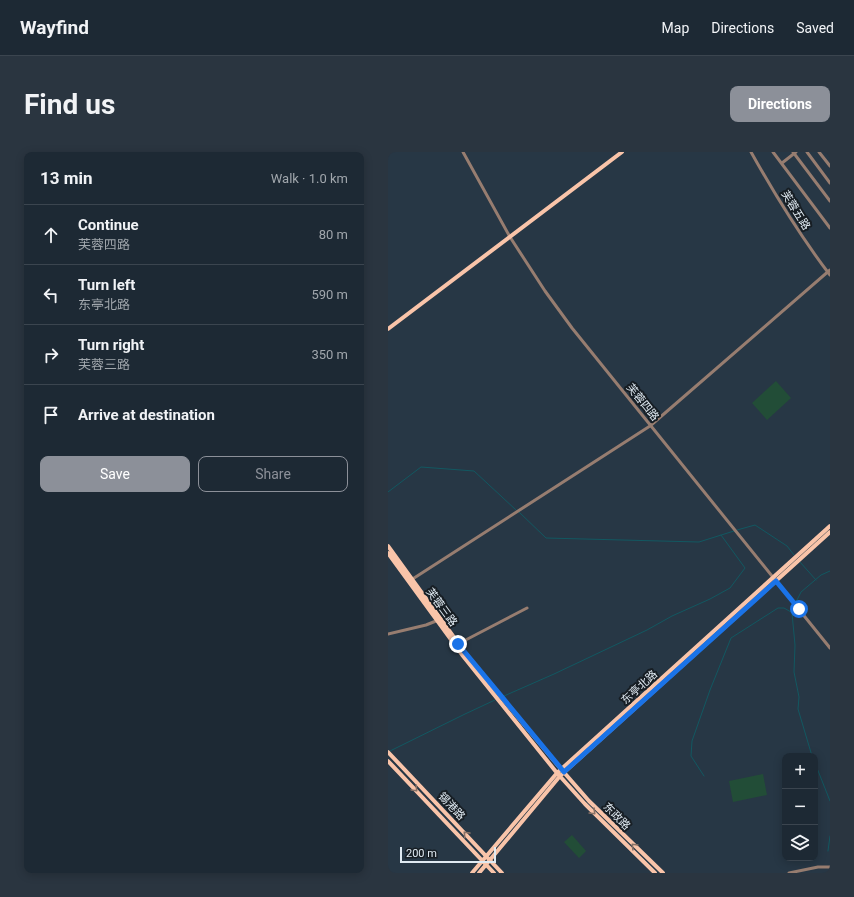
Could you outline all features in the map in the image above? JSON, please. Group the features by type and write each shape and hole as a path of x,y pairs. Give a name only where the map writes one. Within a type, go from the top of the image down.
{"main road":[{"path":"388,329 622,152"},
{"name":"东亭北路","path":"801,556 830,526"},
{"name":"东亭北路","path":"472,873 563,770 793,562 830,532"},
{"name":"芙蓉三路","path":"388,546 436,621 494,692 508,704 563,770"},
{"name":"芙蓉三路","path":"388,553 504,707 558,775"},
{"name":"锡港路","path":"389,753 502,873"},
{"name":"锡港路","path":"388,761 494,873"},
{"name":"东政路","path":"563,770 589,801 663,873"},
{"name":"东亭北路","path":"479,873 558,775"},
{"name":"东政路","path":"558,775 655,873"}],"street":[{"name":"芙蓉四路","path":"463,152 510,237 545,291 572,328 830,648"},
{"name":"芙蓉五路","path":"751,152 799,232 829,272"},
{"path":"774,152 830,228"},
{"path":"806,152 830,183"},
{"path":"819,152 830,166"},
{"path":"782,163 794,153 830,201"},
{"path":"826,195 830,192"},
{"path":"410,581 650,426 829,272"},
{"path":"458,644 527,608"},
{"path":"388,634 426,625 436,621"},
{"path":"789,873 818,867 830,867"}],"green space":[{"path":"776,381 791,398 767,420 752,403"},
{"path":"763,774 767,795 733,802 729,781"},
{"path":"572,835 586,851 579,858 564,842"}],"waterway":[{"path":"388,492 421,467 474,471 516,510"},
{"path":"519,512 546,538 699,542 734,531"},
{"path":"737,530 755,525 787,546 794,555"},
{"path":"504,696 647,630 672,616 710,599 730,588 745,568 721,535"},
{"path":"800,562 816,580"},
{"path":"704,776 691,756 692,741 710,690 731,638 778,608 784,608 791,612 801,592 821,575 830,571"},
{"path":"792,613 795,645 794,672 799,697 798,709 811,753"},
{"path":"390,751 495,700"},
{"path":"818,771 830,801"},
{"path":"828,851 830,836"}],"route":[{"path":"458,644 564,772 776,581 799,609"}]}
